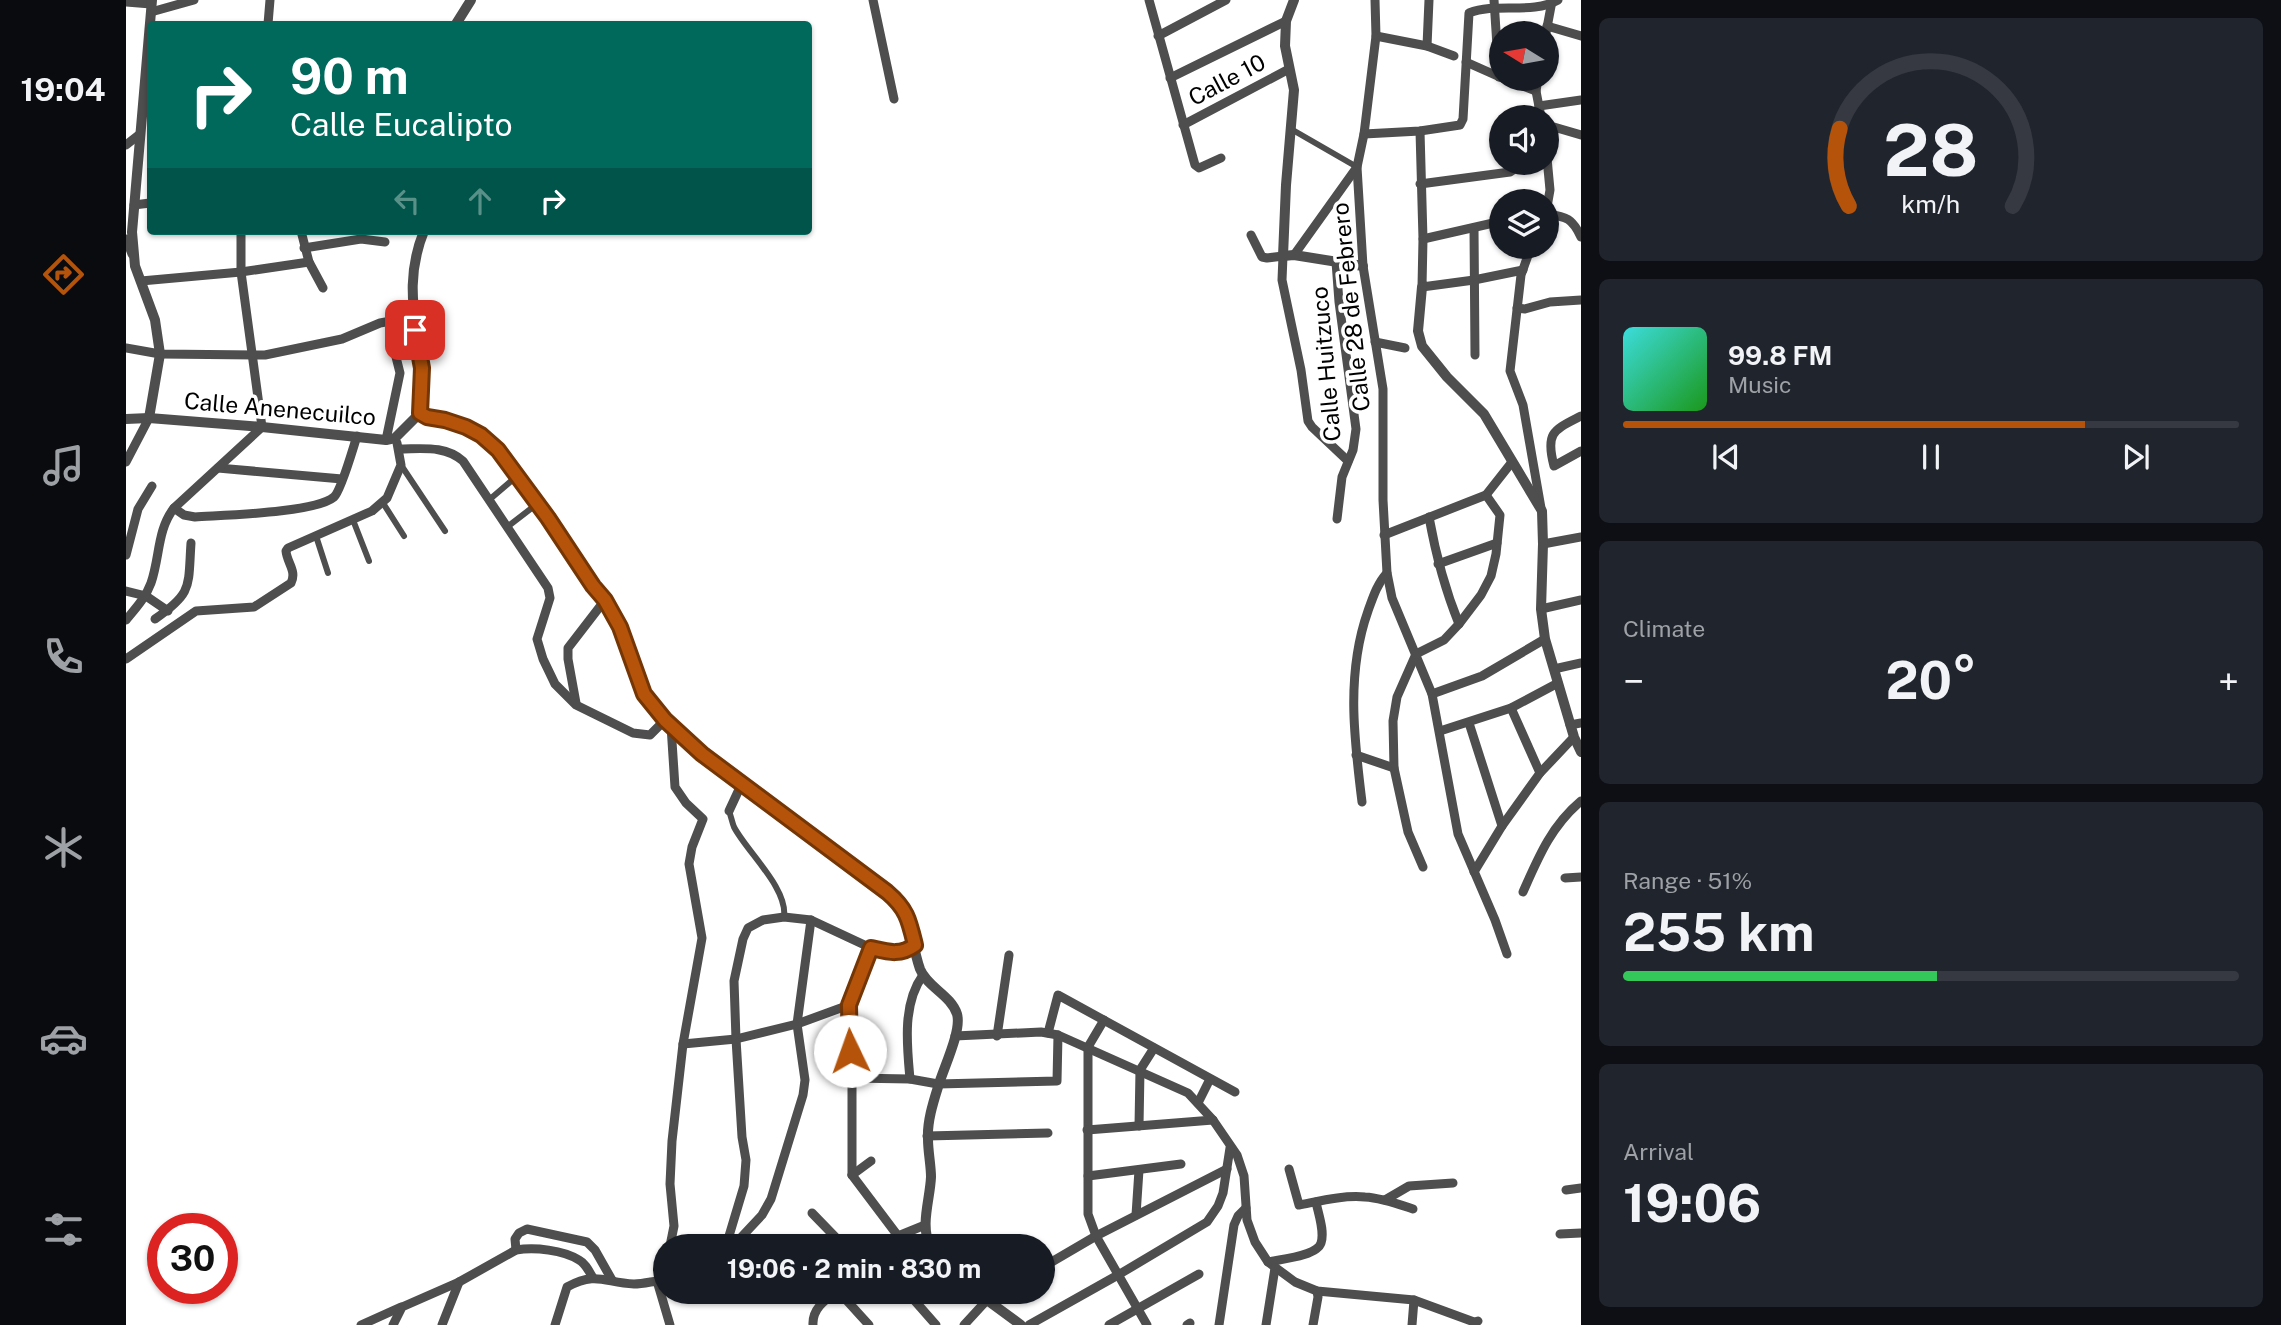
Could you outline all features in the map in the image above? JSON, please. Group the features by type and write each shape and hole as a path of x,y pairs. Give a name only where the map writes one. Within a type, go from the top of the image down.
{"street":[{"path":"126,2 151,5 194,0"},
{"path":"268,21 270,0"},
{"path":"458,21 471,0"},
{"path":"873,0 894,99"},
{"path":"1149,0 1183,125 1198,168 1221,158"},
{"path":"1158,36 1226,0"},
{"path":"1294,0 1286,21 1285,46 1294,90 1286,185 1289,256 1282,280 1301,370 1308,421 1348,461"},
{"name":"Calle 28 de Febrero","path":"1375,0 1376,36 1364,134 1357,167 1363,266 1383,389 1384,535 1387,573 1392,598 1433,695 1458,834 1507,954"},
{"path":"1427,46 1429,0"},
{"path":"1364,134 1420,131 1460,125 1463,119 1469,13 1495,4 1531,7 1554,1 1549,21"},
{"path":"1170,78 1286,21"},
{"path":"1559,32 1581,36"},
{"path":"1376,36 1427,46 1454,56"},
{"path":"1466,62 1489,73"},
{"name":"Calle 10","path":"1183,125 1289,69"},
{"path":"134,259 134,205 140,134 146,118 147,90"},
{"path":"1536,91 1539,105"},
{"path":"1546,105 1581,100"},
{"path":"1289,256 1357,167 1291,129"},
{"path":"1559,129 1581,135"},
{"path":"1420,131 1423,239 1418,331 1422,346 1447,377 1484,414 1542,511"},
{"path":"126,145 140,134"},
{"path":"1420,184 1489,175"},
{"path":"134,205 147,203"},
{"path":"1559,216 1568,218 1576,225 1581,237"},
{"path":"1423,239 1489,224"},
{"path":"1474,228 1475,355"},
{"path":"126,620 146,596 152,582 166,518 262,427 241,272 241,235"},
{"path":"302,235 309,262 323,288"},
{"path":"304,248 361,235 384,242"},
{"path":"423,235 414,258 412,285 413,317 422,368 420,413 456,423 481,435 498,450 605,600 620,627 644,694 668,723 702,754 900,904 908,915 923,975 952,1005 957,1015 955,1036 938,1084 928,1136 931,1176 926,1234"},
{"path":"1251,235 1262,257 1289,256 1363,266"},
{"path":"126,239 155,320 160,354 149,418 126,462"},
{"path":"1526,259 1522,270 1510,371 1523,405 1542,511 1541,609 1545,639 1558,683 1576,724 1574,737 1581,752"},
{"path":"141,281 241,272 309,262"},
{"name":"Calle Huitzuco","path":"1336,262 1356,429 1353,450 1342,477 1337,519"},
{"path":"1422,287 1522,270"},
{"path":"1517,307 1525,309 1550,302 1581,300"},
{"path":"126,348 160,354 265,355 342,339 380,323 413,317"},
{"path":"1375,342 1405,348"},
{"path":"394,349 400,373 393,442 401,465 445,531"},
{"name":"Calle Anenecuilco","path":"126,419 149,418 262,427 393,442 420,413"},
{"path":"1581,416 1553,433 1554,466 1581,451"},
{"path":"174,508 195,517 303,507 333,498 337,494 357,436"},
{"path":"393,442 444,449 463,461 548,588 550,597 537,639 542,659 555,684 576,705 633,733 650,734 668,723"},
{"path":"1384,535 1486,495 1512,461"},
{"path":"126,659 196,611 254,607 291,583 294,577 286,551 288,548 372,511 383,503 401,465"},
{"path":"218,468 342,479"},
{"path":"489,500 517,476"},
{"path":"126,555 138,509 152,486"},
{"path":"1423,867 1408,832 1394,768 1393,721 1397,697 1416,654 1444,640 1460,624 1491,576 1500,515 1486,495"},
{"path":"383,503 404,536"},
{"path":"507,527 537,504"},
{"path":"1429,517 1445,591 1460,624"},
{"path":"353,520 369,561"},
{"path":"316,536 328,573"},
{"path":"1543,544 1581,537"},
{"path":"155,619 168,611 187,590 191,543"},
{"path":"1438,565 1497,543"},
{"path":"1362,802 1356,755 1354,680 1359,638 1376,588 1387,573"},
{"path":"126,592 146,596 168,611"},
{"path":"576,705 568,648 605,600"},
{"path":"1541,609 1581,600"},
{"path":"1433,695 1482,676 1545,639"},
{"path":"1554,669 1581,663"},
{"path":"1440,731 1511,708 1558,683"},
{"path":"1511,708 1540,773"},
{"path":"668,723 675,787 686,803 703,819 688,864 702,938 683,1044 671,1141 672,1234"},
{"path":"1469,723 1502,826"},
{"path":"1474,872 1502,826 1540,773 1574,737"},
{"path":"1356,755 1394,768"},
{"path":"742,783 729,811 734,827 769,874 785,908 784,916"},
{"path":"1523,892 1545,843 1562,819 1581,801"},
{"path":"1565,878 1581,877"},
{"path":"730,1234 744,1186 746,1160 742,1137 734,981 748,928 763,920 784,916 811,920 871,948 893,954 907,951 915,945"},
{"path":"744,1234 762,1215 771,1199 787,1152 805,1080 797,1024 811,920"},
{"path":"871,948 849,1005 852,1175 896,1234"},
{"path":"997,1035 1009,955"},
{"path":"910,1079 908,1025 915,988 923,975"},
{"path":"852,1079 910,1079 938,1084 1057,1081 1053,1034 1058,995 1234,1092"},
{"path":"683,1044 736,1039 797,1024 849,1005"},
{"path":"1104,1020 1088,1047 1088,1214 1096,1236 1147,1325"},
{"path":"955,1036 1053,1034 1088,1047 1188,1093 1213,1120 1237,1155 1244,1177 1247,1220 1255,1242 1272,1265 1295,1282 1317,1292 1313,1325"},
{"path":"1139,1126 1140,1070 1154,1048"},
{"path":"1198,1103 1210,1080"},
{"path":"1087,1130 1213,1120"},
{"path":"928,1136 1048,1133"},
{"path":"1029,1325 1207,1222 1219,1206 1223,1193 1230,1147"},
{"path":"852,1175 871,1161"},
{"path":"1088,1176 1181,1164"},
{"path":"1055,1260 1227,1169"},
{"path":"1289,1169 1299,1205 1339,1197 1364,1197 1413,1209"},
{"path":"1136,1215 1139,1170"},
{"path":"1385,1200 1409,1186 1453,1183"},
{"path":"1566,1189 1581,1188"},
{"path":"1272,1265 1314,1252 1321,1244 1317,1202"},
{"path":"1219,1325 1234,1226 1238,1216 1246,1209"},
{"path":"812,1213 832,1234"},
{"path":"903,1234 925,1225"},
{"path":"516,1250 515,1239 527,1229 587,1241 612,1280"},
{"path":"1560,1234 1581,1233"},
{"path":"361,1325 459,1282 516,1250 536,1249 567,1254 581,1260 593,1278"},
{"path":"581,1260 595,1250"},
{"path":"1266,1325 1272,1265"},
{"path":"1109,1325 1199,1274"},
{"path":"555,1325 567,1287 593,1278 638,1284 653,1282"},
{"path":"442,1325 459,1282"},
{"path":"1317,1292 1414,1300 1474,1322 1478,1321"},
{"path":"1412,1325 1414,1300"},
{"path":"664,1304 670,1325"},
{"path":"813,1322 820,1304"},
{"path":"844,1304 869,1325"},
{"path":"918,1304 936,1325"},
{"path":"964,1325 978,1304"},
{"path":"993,1304 1021,1325"},
{"path":"393,1325 402,1307"}],"route":[{"path":"415,330 422,368 420,413 466,427 481,435 498,450 605,600 620,627 644,694 665,720 702,754 887,892 908,915 915,945 907,951 893,954 871,948 849,1005 850,1051"}]}
